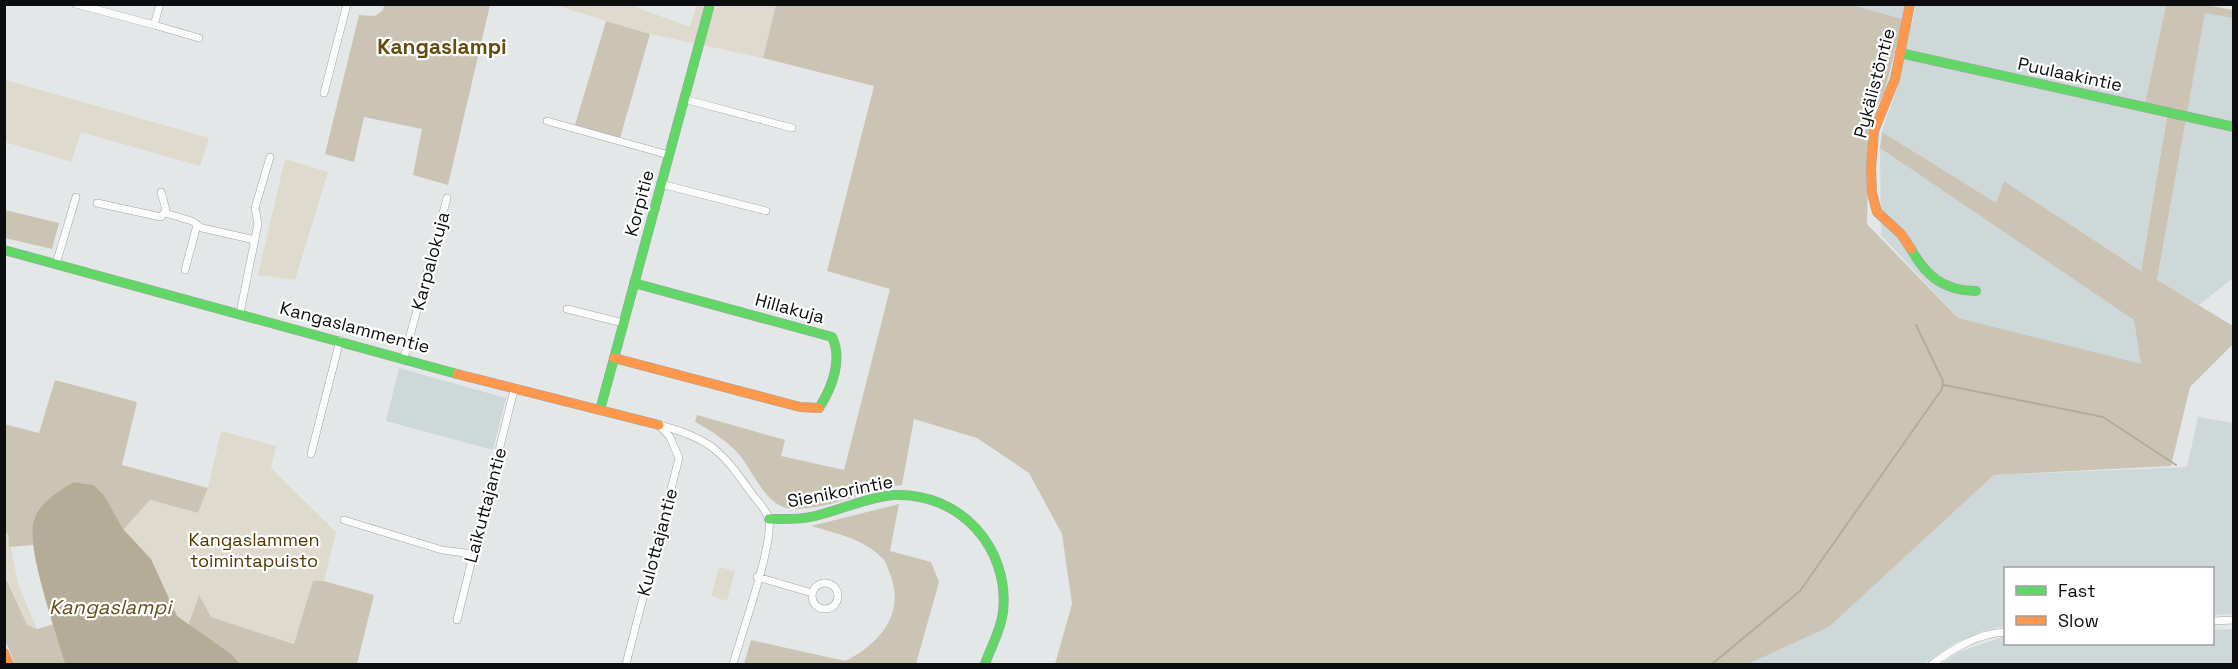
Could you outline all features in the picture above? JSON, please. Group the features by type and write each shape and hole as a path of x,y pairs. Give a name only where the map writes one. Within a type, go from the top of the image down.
{"street":[{"path":"76,4 199,38"},
{"path":"154,26 160,4"},
{"path":"324,93 347,4"},
{"name":"Korpitie","path":"600,410 710,4"},
{"name":"Pykälistöntie","path":"1910,4 1892,90 1876,123 1873,139 1871,195 1876,211 1886,225 1904,234 1918,262 1938,283 1958,292 1976,291"},
{"name":"Puulaakintie","path":"1900,53 2234,127"},
{"path":"684,99 792,128"},
{"path":"547,121 669,155"},
{"path":"240,313 258,224 255,208 270,157"},
{"path":"661,184 766,211"},
{"path":"161,192 165,213"},
{"path":"56,264 76,197"},
{"name":"Karpalokuja","path":"404,358 447,198"},
{"path":"97,203 158,217 165,213 192,221 197,225 255,240"},
{"path":"185,270 197,225"},
{"name":"Kangaslammentie","path":"4,250 340,340 514,390 696,436 717,449 769,519"},
{"name":"Hillakuja","path":"614,358 800,407 818,409 824,401 836,360 836,342 832,337 634,283"},
{"path":"567,309 624,323"},
{"path":"311,454 340,340"},
{"name":"Laikuttajantie","path":"457,620 514,390"},
{"name":"Kulottajantie","path":"626,664 679,458 670,437 659,425"},
{"name":"Sienikorintie","path":"769,519 806,518 893,495 932,498 960,513 981,531 989,544 1003,580 1004,612 985,664"},
{"path":"733,664 769,530 769,519"},
{"path":"344,520 442,550 473,554"},
{"path":"757,577 812,593"},
{"path":"2214,621 2234,620"},
{"path":"1932,664 1957,647 1984,635 2004,632"},
{"path":"4,653 9,664"}],"shaded area":[{"path":"384,5 490,5 448,185 413,175 422,129 364,117 354,162 325,154 359,15 375,16 383,10"},
{"path":"776,5 1852,5 1903,19 1885,91 1869,123 1867,224 1958,318 2141,364 2134,320 1880,148 1882,132 1996,203 2004,181 2141,271 2167,117 2143,112 2166,5 2206,5 2233,10 2233,18 2205,13 2157,280 2233,326 2233,344 2190,387 2171,466 1994,475 1829,627 1748,664 1055,664 1072,604 1062,534 1029,473 977,438 914,419 902,485 821,506 794,509 784,507 767,495 737,452 717,435 695,422 697,415 785,440 781,456 844,470 890,289 827,271 874,86 763,58"},
{"path":"1852,5 1906,5 1903,19"},
{"path":"1916,5 2166,5 2143,111 2167,116 2141,271 2004,181 1996,204 1882,132 1896,91"},
{"path":"2205,12 2233,18 2233,278 2199,305 2157,281"},
{"path":"606,21 650,34 620,138 575,125"},
{"path":"1880,148 2135,320 2142,365 1958,318 1881,235"},
{"path":"5,210 59,223 52,249 5,238"},
{"path":"399,368 506,398 493,450 386,421"},
{"path":"55,380 137,402 122,465 208,488 198,513 150,500 123,530 104,495 94,485 74,482 34,519 33,545 9,547 8,533 4,533 4,424 39,433"},
{"path":"2198,417 2233,423 2233,614 2214,615 2214,567 2004,567 2004,626 1983,631 1955,643 1923,664 1748,664 1829,627 1994,475 2187,467"},
{"path":"899,504 890,551 931,562 939,582 916,664 744,664 751,640 845,661 869,646 878,637 892,615 894,602 894,589 885,561 875,551 858,541 811,526"},
{"path":"4,574 27,625 37,629 54,624 65,664 15,664 5,640"},
{"path":"313,581 324,581 374,595 357,664 240,664 231,654 188,626 199,595 211,617 294,644"},
{"path":"2233,629 2233,664 1940,664 1959,652 2002,637 2004,637 2004,645 2214,645 2214,630"}],"green space":[{"path":"555,5 630,5 690,27 697,5 716,9 718,5 776,5 763,58 650,34"},
{"path":"5,80 209,138 200,166 81,132 71,162 5,142"},
{"path":"285,159 328,172 295,280 258,275"},
{"name":"Kangaslammen toimintapuisto","path":"221,431 276,446 271,468 336,532 324,581 313,582 295,644 211,617 199,596 188,626 177,616 151,559 123,530 150,500 198,513 208,488"},
{"path":"8,532 18,584 37,629 27,626 5,574 5,533"},
{"path":"719,567 735,571 727,601 711,596"}],"water":[{"name":"Kangaslampi","path":"74,482 94,485 104,495 123,529 151,559 177,616 231,654 240,664 65,664 38,570 32,533 34,520 40,508"}],"waterway":[{"path":"1712,664 1800,591 1942,389 1943,381 1916,325"},
{"path":"1944,385 2103,417 2176,465"}],"traffic: fast":[{"path":"600,410 710,4"},
{"path":"1900,53 2234,127"},
{"path":"1911,249 1923,267 1937,280 1954,288 1976,291"},
{"path":"4,250 457,374"},
{"path":"634,283 832,337 836,364 832,383 819,408"},
{"path":"769,519 809,517 874,498 894,495 918,497 940,503 959,514 976,528 989,546 998,566 1003,588 1002,619 985,664"}],"traffic: slow":[{"path":"1910,4 1895,79 1874,131 1871,168 1872,193 1877,212 1901,234 1911,249"},
{"path":"614,358 800,407 819,408"},
{"path":"457,374 659,425"},
{"path":"4,653 9,664"}],"district":[{"name":"Kangaslampi","path":"442,46"}]}
